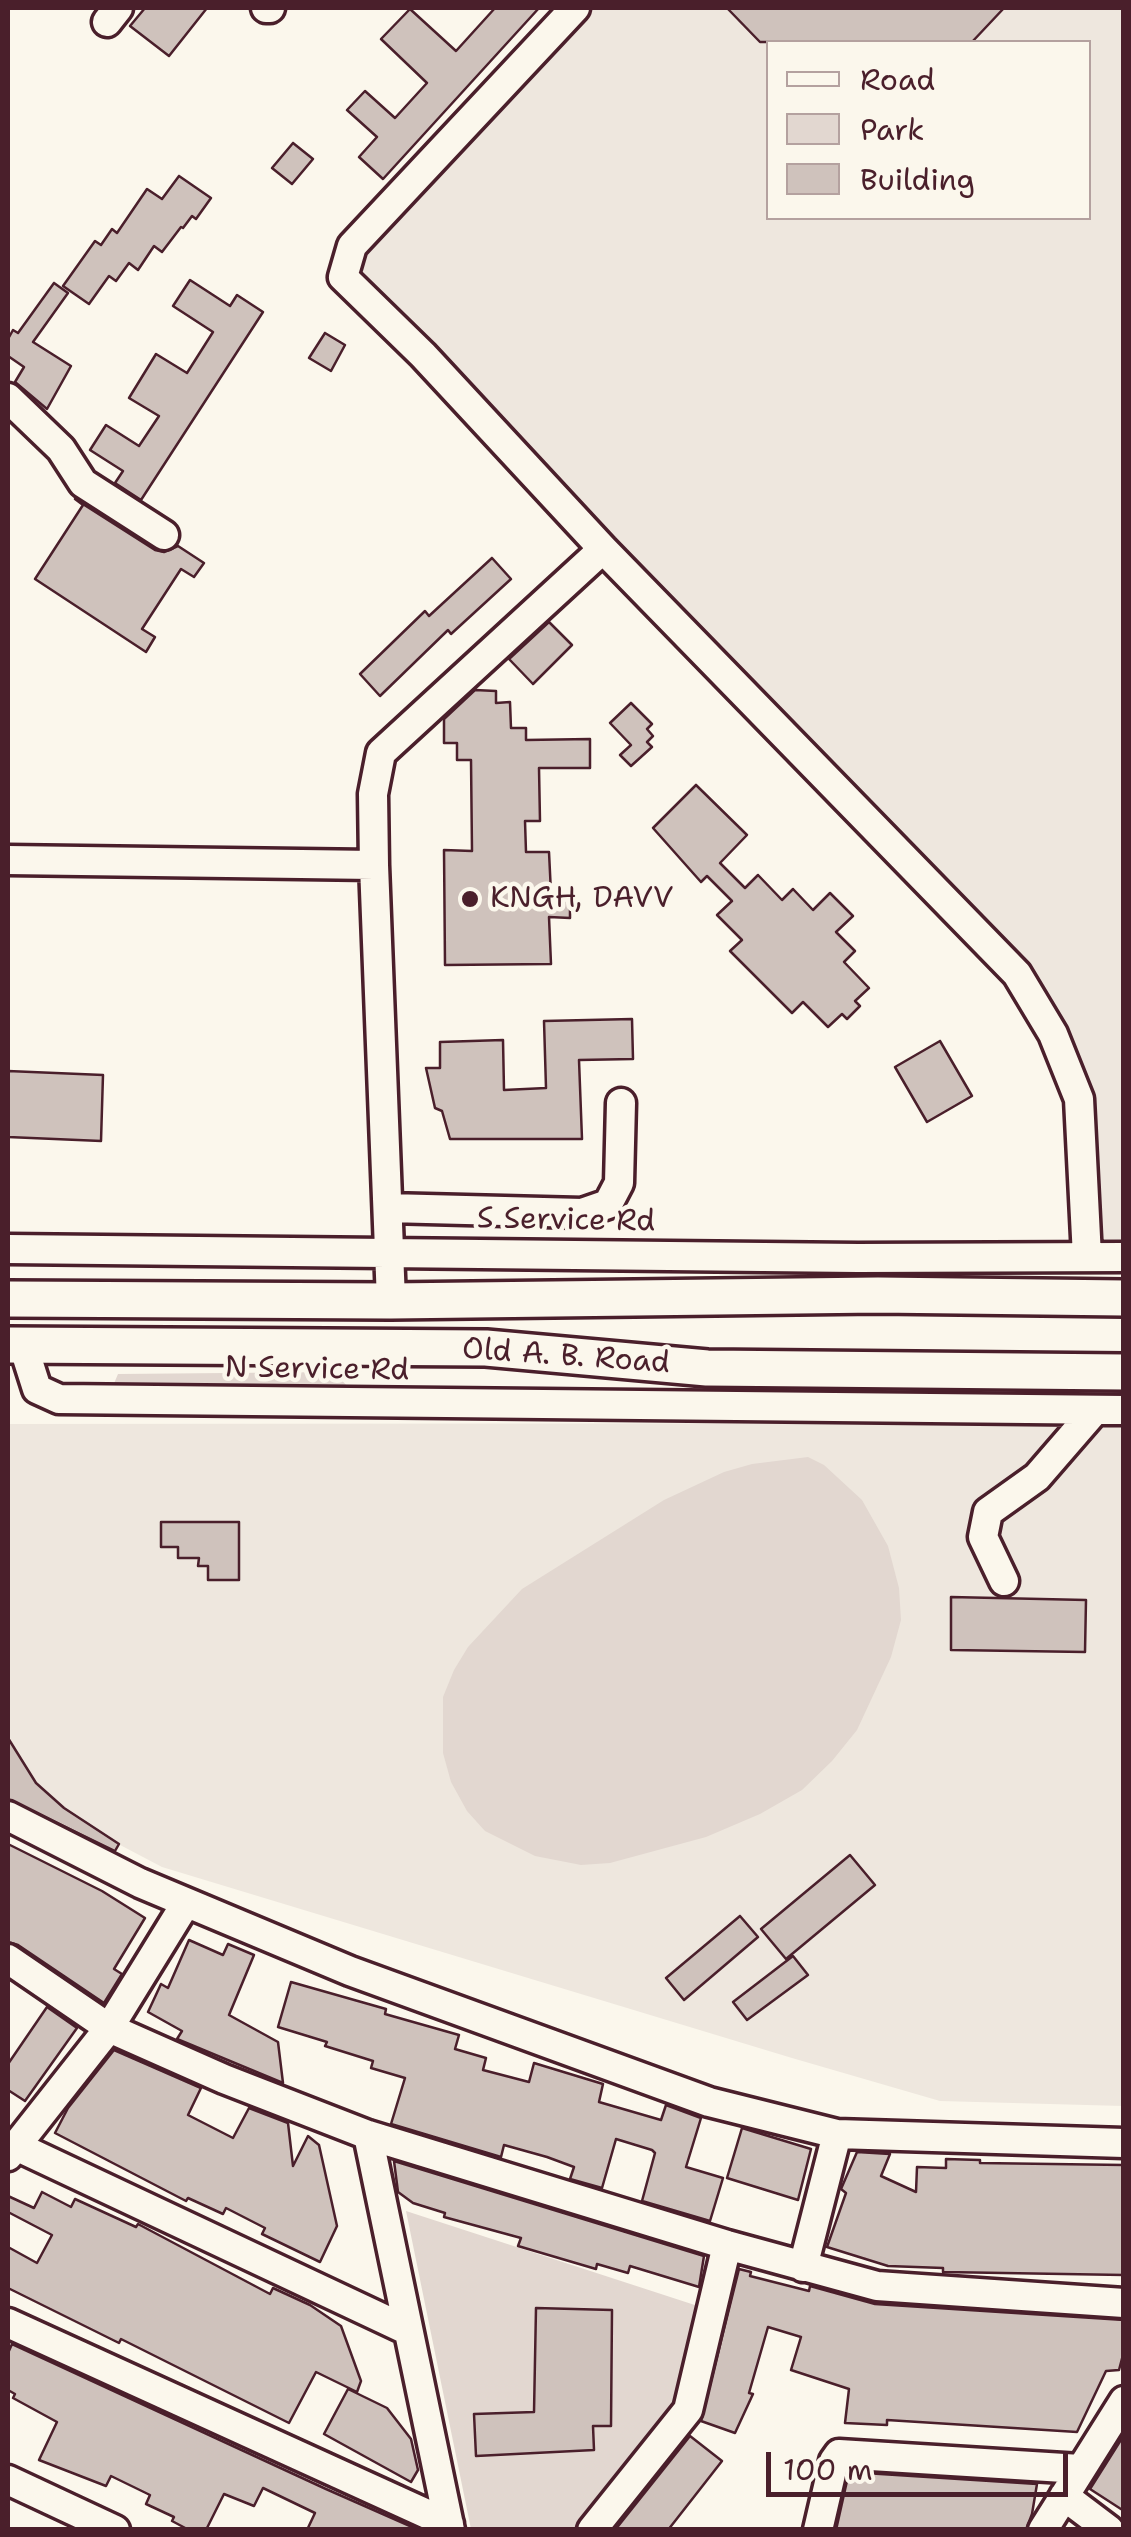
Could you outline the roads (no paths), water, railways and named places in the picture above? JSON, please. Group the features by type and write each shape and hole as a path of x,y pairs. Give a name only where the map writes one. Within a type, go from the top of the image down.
{"main road":[{"name":"Old A. B. Road","path":"8,1299 391,1302 719,1296 1124,1298"},
{"name":"Old A. B. Road","path":"15,1345 486,1348 708,1368 1124,1372"}],"street":[{"path":"575,8 362,234 352,246 343,277 423,355 603,549 1017,974 1053,1034 1079,1098 1087,1257"},
{"path":"8,398 62,449 82,482 164,535"},
{"path":"391,1302 374,865 373,794 381,754 603,549"},
{"path":"8,860 374,865"},
{"path":"388,1208 582,1213 608,1204 619,1182 621,1103"},
{"name":"S Service Rd","path":"8,1249 1124,1257"},
{"name":"N Service Rd","path":"15,1345 37,1389 59,1399 1124,1410"},
{"path":"1004,1581 982,1537 988,1512 1038,1477 1095,1410"},
{"path":"8,1816 140,1883 350,1971 709,2102 838,2134 1124,2143"},
{"path":"186,1903 108,2028 14,2139 407,2330"},
{"path":"8,1959 108,2028 224,2079 368,2135 727,2245 876,2286 1124,2303"},
{"path":"803,2266 838,2134"},
{"path":"368,2135 450,2527"},
{"path":"592,2530 688,2410 727,2245"},
{"path":"8,2323 450,2527"},
{"path":"1043,2530 1124,2400"},
{"path":"818,2530 839,2454 1080,2469"},
{"path":"8,2480 115,2530"},
{"path":"1064,2496 1108,2530"},
{"path":"44,2498 47,2530"}],"place":[{"name":"KNGH, DAVV","path":"470,899"}]}
